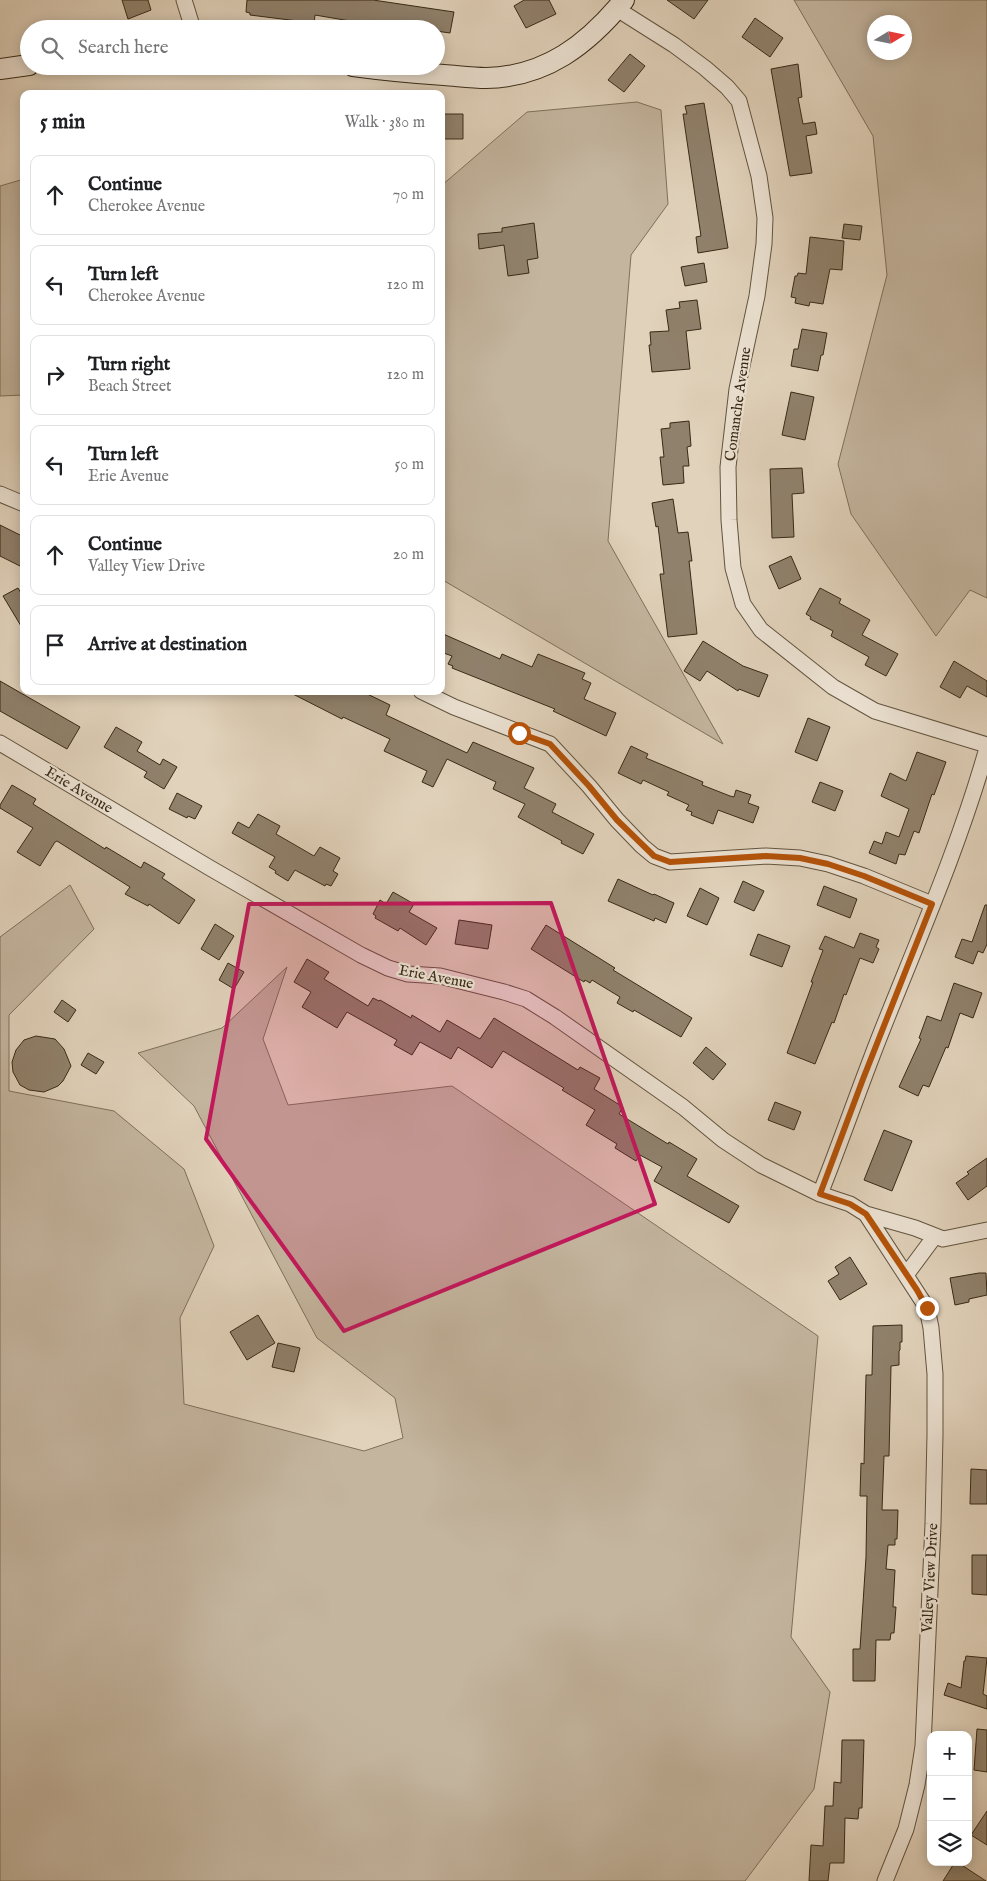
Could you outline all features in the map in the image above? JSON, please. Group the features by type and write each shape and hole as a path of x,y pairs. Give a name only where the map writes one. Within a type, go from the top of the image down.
{"street":[{"path":"184,0 191,20"},
{"path":"442,75 487,78 520,74 556,61 584,43 606,22 620,5"},
{"name":"Comanche Avenue","path":"620,5 706,68 739,101 758,176 765,218 764,244 757,296 737,389 728,467 729,520 733,568 743,604 761,630 833,687 875,711 987,747"},
{"path":"0,69 20,66"},
{"path":"0,494 20,502"},
{"path":"429,695 454,707 550,744 617,820 654,856 670,862 766,856 800,858 828,864 864,876 932,904"},
{"name":"Erie Avenue","path":"0,743 361,955 388,968 408,974 440,976 526,999 683,1106 731,1145 761,1164 820,1194 850,1204 866,1214 915,1228 943,1239 987,1230"},
{"path":"820,1194 880,1035 963,826 987,747"},
{"name":"Erie Avenue","path":"866,1214 906,1275"},
{"path":"906,1275 935,1236"},
{"name":"Valley View Drive","path":"885,1881 906,1829 917,1785 923,1746 933,1524 935,1374 931,1328 927,1308 906,1275"}],"highlighted area":[{"path":"551,903 655,1204 344,1331 206,1139 249,904"}],"shaded area":[{"path":"794,0 987,0 987,598 970,590 936,636 851,514 838,464 887,275 873,136"},
{"path":"637,102 661,110 668,204 631,255 608,541 723,744 445,581 445,183 527,112"},
{"path":"20,180 20,395 0,396 0,186"},
{"path":"70,885 94,929 9,1015 9,1091 114,1111 184,1169 214,1246 180,1318 184,1404 364,1451 403,1438 395,1398 317,1338 194,1106 138,1053 222,1028 287,967 263,1039 288,1105 452,1086 818,1336 791,1637 830,1692 814,1789 745,1881 0,1881 0,937"}],"building":[{"path":"122,0 148,0 151,10 128,19"},
{"path":"247,0 373,0 454,12 450,33 445,32 445,20 344,20 315,15 314,20 290,20 250,15 250,13 246,12"},
{"path":"524,0 549,0 556,14 526,28 514,6"},
{"path":"667,0 708,0 694,19"},
{"path":"755,18 783,38 770,57 742,37"},
{"path":"630,54 645,66 624,92 608,80"},
{"path":"798,64 802,97 798,98 803,124 815,122 817,134 806,136 812,173 790,176 771,69"},
{"path":"704,103 728,248 698,253 696,237 701,236 683,114 687,114 685,106"},
{"path":"445,114 463,114 463,139 445,139"},
{"path":"534,223 538,258 527,260 529,273 508,276 504,245 479,249 478,234 502,232 502,228"},
{"path":"844,224 862,226 860,240 842,238"},
{"path":"810,237 844,241 842,270 830,269 823,304 810,302 809,306 795,303 796,298 791,297 795,276 798,273 806,274"},
{"path":"704,263 707,282 685,286 681,267"},
{"path":"697,300 701,329 686,331 690,369 652,372 649,345 651,345 650,332 669,331 666,310 680,308 679,302"},
{"path":"802,329 827,333 818,371 791,366 794,349 798,349"},
{"path":"791,392 814,397 805,440 782,435"},
{"path":"689,421 691,446 687,447 689,466 683,466 684,483 663,485 660,457 664,457 661,429 670,428 670,423"},
{"path":"802,468 804,493 792,494 794,537 772,538 770,469"},
{"path":"673,499 678,533 688,532 692,561 689,561 697,634 668,637 660,574 664,574 658,526 656,527 652,503"},
{"path":"0,525 20,535 20,566 0,556"},
{"path":"791,556 801,579 779,589 769,566"},
{"path":"18,588 20,591 20,624 3,596"},
{"path":"820,588 841,599 839,603 870,620 862,635 898,654 886,676 865,665 869,657 831,636 833,631 810,619 811,617 806,614"},
{"path":"445,635 500,659 502,654 532,667 538,654 585,673 582,679 591,683 584,699 616,713 606,736 553,711 555,709 452,668 453,666 448,664 452,656 445,653"},
{"path":"703,641 743,666 768,675 759,697 739,689 738,691 707,671 700,681 684,671"},
{"path":"954,661 987,681 987,697 967,686 960,698 940,687"},
{"path":"0,681 20,692 20,695 24,695 80,727 67,749 0,711"},
{"path":"295,695 369,695 390,705 386,715 467,753 473,742 534,768 524,788 556,804 552,812 594,834 583,854 561,843 562,841 518,817 525,804 493,789 496,782 447,759 433,787 422,782 427,771 384,751 390,739 343,717 342,719"},
{"path":"808,718 830,727 817,761 795,752"},
{"path":"116,727 142,742 137,751 160,765 163,759 177,767 164,789 144,777 147,772 104,747"},
{"path":"631,746 648,754 646,758 703,782 702,785 734,797 736,790 751,795 748,803 759,807 753,823 718,810 713,824 691,815 692,812 686,810 689,805 667,795 669,792 643,780 641,784 618,773"},
{"path":"917,752 946,762 934,795 932,794 919,833 914,831 905,855 899,854 896,864 869,853 874,841 882,844 886,832 899,837 909,809 881,796 890,773 906,781"},
{"path":"820,782 843,791 835,811 812,802"},
{"path":"12,785 36,799 33,804 105,849 106,847 141,868 144,862 165,874 162,878 195,900 179,924 149,904 148,906 125,894 130,887 57,841 40,866 17,852 33,828 0,808"},
{"path":"177,793 202,806 195,819 188,816 187,818 169,809"},
{"path":"258,814 280,826 276,834 314,856 320,847 340,858 333,871 338,874 331,886 326,884 325,886 295,870 288,881 269,867 275,857 232,833 238,822 249,828"},
{"path":"618,879 674,903 666,923 655,918 654,921 608,901"},
{"path":"743,881 764,891 754,911 734,902"},
{"path":"824,886 857,899 850,918 817,905"},
{"path":"700,888 719,898 707,925 687,916"},
{"path":"393,892 414,904 409,912 437,928 426,945 400,928 398,931 375,918 376,916 373,914 380,900 386,904"},
{"path":"985,905 987,905 987,944 983,953 978,951 973,964 955,957 962,939 972,942"},
{"path":"459,920 492,925 488,949 455,944"},
{"path":"215,924 234,936 219,960 201,949"},
{"path":"546,925 615,968 613,970 692,1018 681,1037 634,1010 633,1012 617,1003 620,997 592,980 590,983 585,980 584,982 531,949"},
{"path":"860,933 879,940 876,947 879,949 873,963 860,958 846,995 844,994 834,1023 832,1022 815,1064 787,1053 813,982 811,982 823,950 819,949 825,936 854,948"},
{"path":"758,934 790,946 782,967 750,955"},
{"path":"307,959 329,972 324,979 368,1006 373,998 380,1000 411,1018 412,1015 440,1032 447,1020 480,1039 494,1018 578,1070 580,1067 600,1078 594,1089 623,1107 619,1114 697,1159 687,1176 739,1206 729,1223 654,1181 662,1167 640,1155 636,1161 615,1148 617,1144 586,1125 595,1110 562,1090 564,1088 503,1051 492,1068 458,1047 451,1059 420,1042 412,1055 394,1045 397,1040 347,1012 337,1028 302,1007 311,992 294,982"},
{"path":"228,963 244,972 234,989 219,980"},
{"path":"954,983 982,993 973,1018 960,1013 948,1048 946,1047 929,1087 923,1085 918,1096 899,1087 921,1039 919,1038 927,1016 941,1021"},
{"path":"62,1000 76,1010 68,1022 54,1012"},
{"path":"36,1036 55,1039 64,1049 71,1066 58,1086 44,1092 29,1090 20,1085 13,1072 12,1062 16,1050 24,1040"},
{"path":"706,1047 726,1064 713,1080 693,1063"},
{"path":"88,1053 104,1062 96,1074 81,1065"},
{"path":"775,1102 801,1112 794,1130 768,1120"},
{"path":"884,1130 912,1141 892,1191 864,1180"},
{"path":"987,1158 987,1186 968,1200 956,1183 969,1174 967,1172"},
{"path":"850,1257 867,1284 840,1300 828,1281 839,1274 835,1267"},
{"path":"986,1273 987,1295 969,1299 969,1302 955,1305 950,1278"},
{"path":"258,1315 275,1343 247,1360 230,1332"},
{"path":"902,1325 899,1365 891,1366 889,1456 884,1456 882,1510 898,1510 897,1539 895,1539 895,1545 888,1545 886,1569 895,1570 893,1607 896,1607 894,1633 891,1633 890,1640 876,1640 875,1681 853,1681 853,1649 860,1649 866,1557 867,1496 860,1496 861,1463 864,1464 866,1375 872,1375 873,1326"},
{"path":"278,1343 300,1348 294,1372 272,1367"},
{"path":"971,1469 987,1470 987,1504 970,1504"},
{"path":"972,1555 987,1555 987,1595 972,1594"},
{"path":"966,1656 987,1658 983,1694 987,1696 987,1709 944,1695 948,1683 961,1688"},
{"path":"977,1729 987,1730 987,1772 974,1770"},
{"path":"842,1740 864,1740 862,1808 859,1808 858,1819 845,1818 844,1863 830,1863 828,1881 809,1881 811,1845 823,1846 825,1806 833,1806 834,1782 841,1783"},
{"path":"987,1811 987,1845 972,1836"},
{"path":"952,1866 963,1866 986,1881 943,1881"}],"route":[{"path":"519,733 550,744 617,820 654,856 670,862 766,856 800,858 828,864 864,876 932,904 820,1194 850,1204 866,1214 927,1308"}]}
